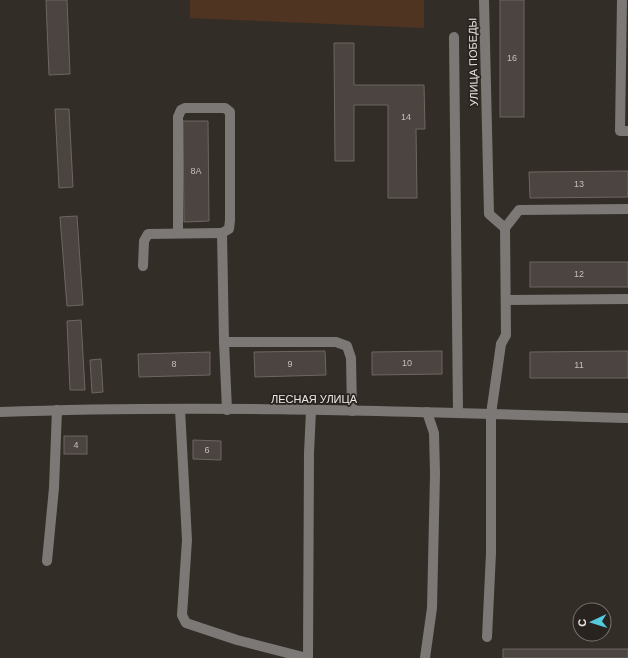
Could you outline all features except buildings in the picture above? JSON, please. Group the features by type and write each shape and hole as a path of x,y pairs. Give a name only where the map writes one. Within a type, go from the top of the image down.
{"street":[{"name":"УЛИЦА ПОБЕДЫ","path":"484,0 489,214 505,228"},
{"path":"622,0 620,131 628,131"},
{"path":"454,37 458,413"},
{"path":"143,266 144,241 148,234 222,233 229,230 230,112 226,108 185,108 181,110 178,117 178,233"},
{"path":"487,637 491,554 491,414 501,344 506,335 505,228 519,210 628,209"},
{"path":"222,233 227,410"},
{"path":"506,300 628,299"},
{"path":"224,342 336,342 347,346 351,358 352,411"},
{"path":"180,409 188,540 182,616 186,623 237,640 308,658 309,453 311,411"},
{"name":"ЛЕСНАЯ УЛИЦА","path":"0,412 180,409 427,412 628,418"},
{"path":"48,561 54,488 57,410"},
{"path":"424,658 432,608 435,474 434,433 427,412"}],"shaded area":[{"path":"190,0 424,0 424,28 190,18"}]}
